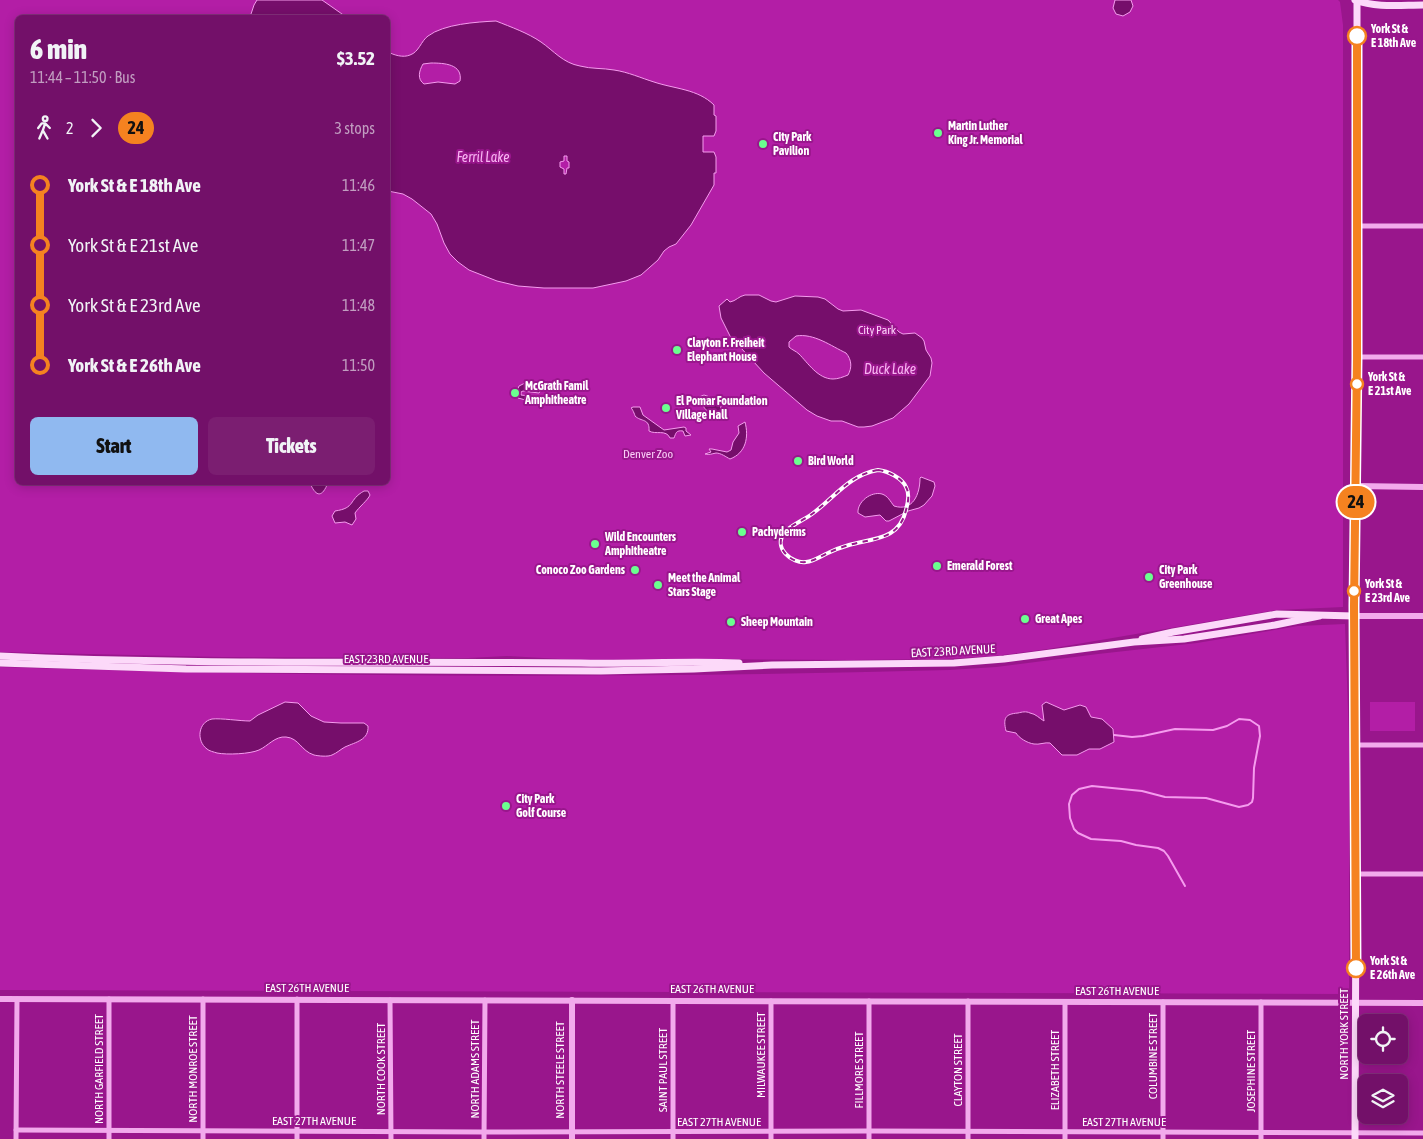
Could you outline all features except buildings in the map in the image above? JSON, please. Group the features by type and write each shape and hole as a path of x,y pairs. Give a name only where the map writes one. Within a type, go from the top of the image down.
{"main road":[{"path":"1356,0 1377,4 1423,5"},
{"name":"NORTH YORK STREET","path":"1355,1136 1356,0"},
{"name":"EAST 23RD AVENUE","path":"0,662 196,669 601,671 772,665 970,662 1018,658 1134,642 1184,639 1319,616 1354,616"},
{"name":"EAST 23RD AVENUE","path":"0,656 121,660 691,662 772,665"},
{"path":"73,665 116,663 121,660"}],"street":[{"path":"1357,226 1423,226"},
{"path":"1357,358 1423,357"},
{"path":"1356,486 1423,487"},
{"name":"EAST 23RD AVENUE","path":"1354,616 1423,616"},
{"path":"1355,745 1423,745"},
{"path":"1356,874 1423,874"},
{"name":"EAST 26TH AVENUE","path":"0,998 1423,1003"},
{"path":"16,1139 17,999"},
{"name":"NORTH GARFIELD STREET","path":"109,999 109,1139"},
{"name":"NORTH MONROE STREET","path":"202,1139 203,999"},
{"path":"297,999 297,1139"},
{"name":"NORTH COOK STREET","path":"390,1000 391,1139"},
{"name":"NORTH ADAMS STREET","path":"484,1139 485,1000"},
{"name":"NORTH STEELE STREET","path":"572,1000 572,1136"},
{"name":"SAINT PAUL STREET","path":"673,1000 673,1139"},
{"name":"MILWAUKEE STREET","path":"771,1001 771,1139"},
{"name":"FILLMORE STREET","path":"868,1139 869,1001"},
{"name":"CLAYTON STREET","path":"968,1002 968,1139"},
{"name":"ELIZABETH STREET","path":"1065,1002 1065,1139"},
{"name":"COLUMBINE STREET","path":"1163,1002 1163,1139"},
{"name":"JOSEPHINE STREET","path":"1261,1002 1261,1139"},
{"name":"EAST 27TH AVENUE","path":"16,1130 484,1132 572,1136 673,1132 868,1131 1261,1132 1355,1136 1423,1133"}],"green space":[{"name":"City Park","path":"0,0 1338,0 1340,2 1343,25 1343,607 1277,610 1048,649 994,656 944,659 596,661 507,656 468,658 221,657 0,652"},
{"name":"City Park Golf Course","path":"1345,624 1349,740 1349,994 0,990 0,667 474,676 712,675 949,670 996,667 1197,643 1298,626"},
{"path":"1370,702 1415,702 1415,731 1370,731"}],"water":[{"path":"257,0 322,0 343,15 251,15"},
{"path":"1115,0 1131,0 1133,6 1130,12 1123,16 1116,14 1113,8"},
{"name":"Ferril Lake","path":"496,21 531,36 574,64 588,68 624,72 694,93 714,105 716,131 714,136 703,136 703,152 714,152 716,157 714,185 691,225 676,244 664,251 658,260 641,275 626,281 593,288 544,288 518,286 497,281 469,270 458,262 450,254 431,214 403,194 390,191 390,53 399,56 413,54 428,36 461,24","holes":["441,63 456,68 459,71 460,81 455,84 438,82 424,84 419,75 423,64","564,156 567,156 569,168 567,168 566,174 564,174 564,169 560,167 560,162 564,161"]},
{"name":"Duck Lake","path":"759,295 776,302 795,296 818,297 825,299 843,311 861,310 888,320 899,332 903,334 915,333 922,338 931,358 930,376 909,404 893,418 872,426 858,427 842,421 831,421 817,416 807,410 764,373 730,336 721,318 719,306 727,299 730,302 743,296","holes":["796,336 809,336 822,341 846,353 851,364 848,375 833,379 823,376 814,370 799,354 789,347 789,342"]},
{"path":"525,383 531,386 534,385 541,390 539,393 521,392 521,395 537,397 537,403 518,398 517,391 519,386"},
{"path":"704,395 710,397 710,402 715,403 719,401 722,403 720,413 711,412 706,409 699,397"},
{"path":"640,407 643,415 664,430 684,427 691,435 685,436 683,431 679,431 674,438 670,438 663,433 649,431 647,422 635,416 631,408"},
{"path":"745,422 747,433 745,444 740,453 730,459 718,453 705,454 711,452 709,449 727,452 731,450 733,442 739,433 738,426"},
{"path":"921,477 934,482 935,486 932,496 919,508 908,511 889,521 886,521 880,515 865,517 858,513 862,501 873,494 884,495 894,506 901,507 911,504 919,490"},
{"path":"311,485 327,485 320,494"},
{"path":"364,491 368,491 370,495 355,513 356,519 352,525 345,522 335,523 332,516 335,511 349,506"},
{"path":"285,702 298,703 311,716 324,722 364,723 368,726 368,731 357,742 332,755 326,756 310,753 294,740 286,737 275,740 259,750 238,754 221,754 203,746 200,732 207,721 216,719 250,721"},
{"path":"1046,702 1064,710 1080,705 1086,707 1091,717 1102,719 1113,729 1114,742 1100,749 1089,749 1077,755 1062,755 1050,743 1031,743 1016,733 1006,731 1005,720 1010,714 1027,712 1034,714 1044,721 1042,705"}],"waterway":[{"path":"1114,735 1143,736 1175,729 1213,730 1227,726 1239,719 1250,720 1259,726 1260,736 1254,768 1253,798 1252,802 1248,805 1239,807 1206,798 1165,797 1142,791 1092,786 1079,789 1072,795 1069,804 1070,818 1074,829 1078,833 1091,839 1121,841 1158,848 1168,856 1185,886"}],"railway":[{"path":"878,470 890,473 898,478 907,490 907,507 903,520 898,527 884,536 844,547 815,560 801,562 790,558 786,554 781,544 781,539 786,530 812,514 850,482 878,470"}],"bus line":[{"name":"24","path":"1356,968 1354,606 1357,358 1357,36"}],"place":[{"name":"York St & E 18th Ave","path":"1357,36"},
{"name":"Martin Luther King Jr. Memorial","path":"938,133"},
{"name":"City Park Pavilion","path":"763,144"},
{"name":"Clayton F. Freiheit Elephant House","path":"677,350"},
{"name":"York St & E 21st Ave","path":"1357,384"},
{"name":"McGrath Famil Amphitheatre","path":"515,393"},
{"name":"El Pomar Foundation Village Hall","path":"666,408"},
{"name":"Bird World","path":"798,461"},
{"name":"Pachyderms","path":"742,532"},
{"name":"Wild Encounters Amphitheatre","path":"595,544"},
{"name":"Emerald Forest","path":"937,566"},
{"name":"Conoco Zoo Gardens","path":"635,570"},
{"name":"City Park Greenhouse","path":"1149,577"},
{"name":"Meet the Animal Stars Stage","path":"658,585"},
{"name":"York St & E 23rd Ave","path":"1354,591"},
{"name":"Great Apes","path":"1025,619"},
{"name":"Sheep Mountain","path":"731,622"},
{"name":"City Park Golf Course","path":"506,806"},
{"name":"York St & E 26th Ave","path":"1356,968"}],"park label":[{"name":"Denver Zoo","path":"648,454"}]}
